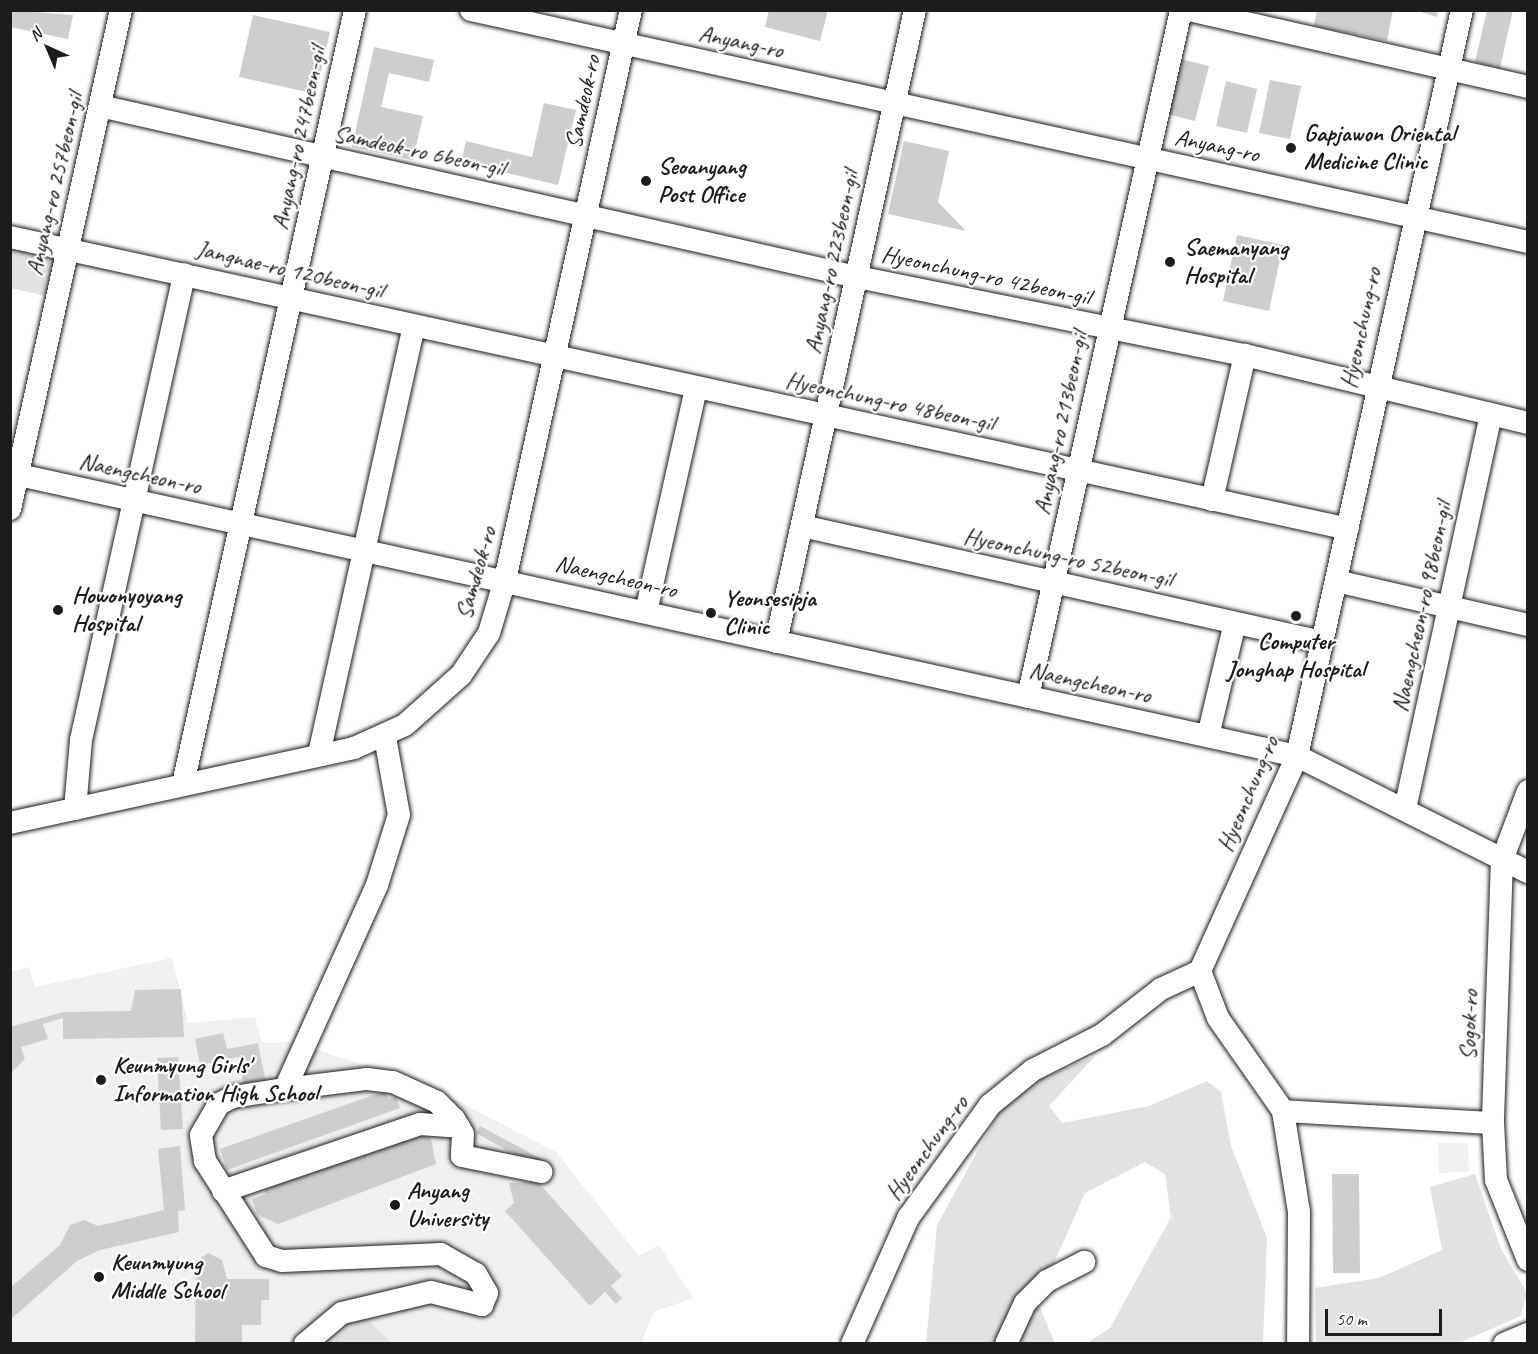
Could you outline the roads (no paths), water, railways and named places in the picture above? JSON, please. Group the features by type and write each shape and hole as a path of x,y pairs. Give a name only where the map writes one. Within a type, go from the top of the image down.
{"street":[{"name":"Anyang-ro 257beon-gil","path":"10,509 14,474 68,250 121,10"},
{"name":"Anyang-ro 247beon-gil","path":"183,784 243,524 355,10"},
{"name":"Anyang-ro","path":"471,10 1527,242"},
{"name":"Samdeok-ro","path":"10,823 319,754 385,737 461,675 489,633 505,580 556,359 631,10"},
{"path":"894,104 915,10"},
{"name":"Anyang-ro 213beon-gil","path":"1028,697 1080,471 1108,329 1181,10"},
{"path":"1190,10 1527,87"},
{"name":"Hyeonchung-ro","path":"852,1344 908,1218 990,1105 1033,1070 1102,1035 1161,989 1200,971 1297,756 1348,530 1375,387 1462,10"},
{"name":"Anyang-ro 223beon-gil","path":"776,642 894,104"},
{"name":"Samdeok-ro 6beon-gil","path":"100,106 322,158 587,214"},
{"name":"Hyeonchung-ro 42beon-gil","path":"587,214 856,277 1245,355 1527,423"},
{"name":"Jangnae-ro 120beon-gil","path":"10,237 556,359"},
{"path":"75,809 81,740 183,274"},
{"path":"319,754 414,327"},
{"path":"1212,500 1245,355"},
{"name":"Hyeonchung-ro 48beon-gil","path":"556,359 1348,530"},
{"path":"646,612 696,388"},
{"name":"Naengcheon-ro 98beon-gil","path":"1405,809 1491,415"},
{"name":"Naengcheon-ro","path":"14,474 505,580 1297,756 1527,872"},
{"name":"Hyeonchung-ro 52beon-gil","path":"802,526 1322,642"},
{"path":"1336,581 1527,625"},
{"path":"1208,736 1235,623"},
{"path":"285,1089 377,885 399,815 385,737"},
{"name":"Sogok-ro","path":"1526,1252 1496,1180 1493,1123 1502,860 1527,791"},
{"path":"1200,971 1218,1018 1283,1111 1299,1212 1298,1344"},
{"path":"305,1344 342,1313 431,1293 482,1305 486,1293 476,1274 441,1254 282,1261 266,1256 205,1161 201,1135 211,1115 233,1096 367,1079 393,1082 437,1102 459,1127 462,1156 541,1172"},
{"path":"1283,1111 1493,1123"},
{"path":"223,1191 420,1124 459,1127"},
{"path":"1006,1344 1025,1304 1047,1281 1084,1262"},
{"path":"1504,1344 1527,1334"}],"place":[{"name":"Gapjawon Oriental Medicine Clinic","path":"1291,148"},
{"name":"Seoanyang Post Office","path":"646,181"},
{"name":"Saemanyang Hospital","path":"1170,262"},
{"name":"Howonyoyang Hospital","path":"58,610"},
{"name":"Yeonsesipja Clinic","path":"711,613"},
{"name":"Computer Jonghap Hospital","path":"1296,616"},
{"name":"Keunmyung Girls' Information High School","path":"101,1080"},
{"name":"Anyang University","path":"395,1205"},
{"name":"Keunmyung Middle School","path":"99,1277"}]}
